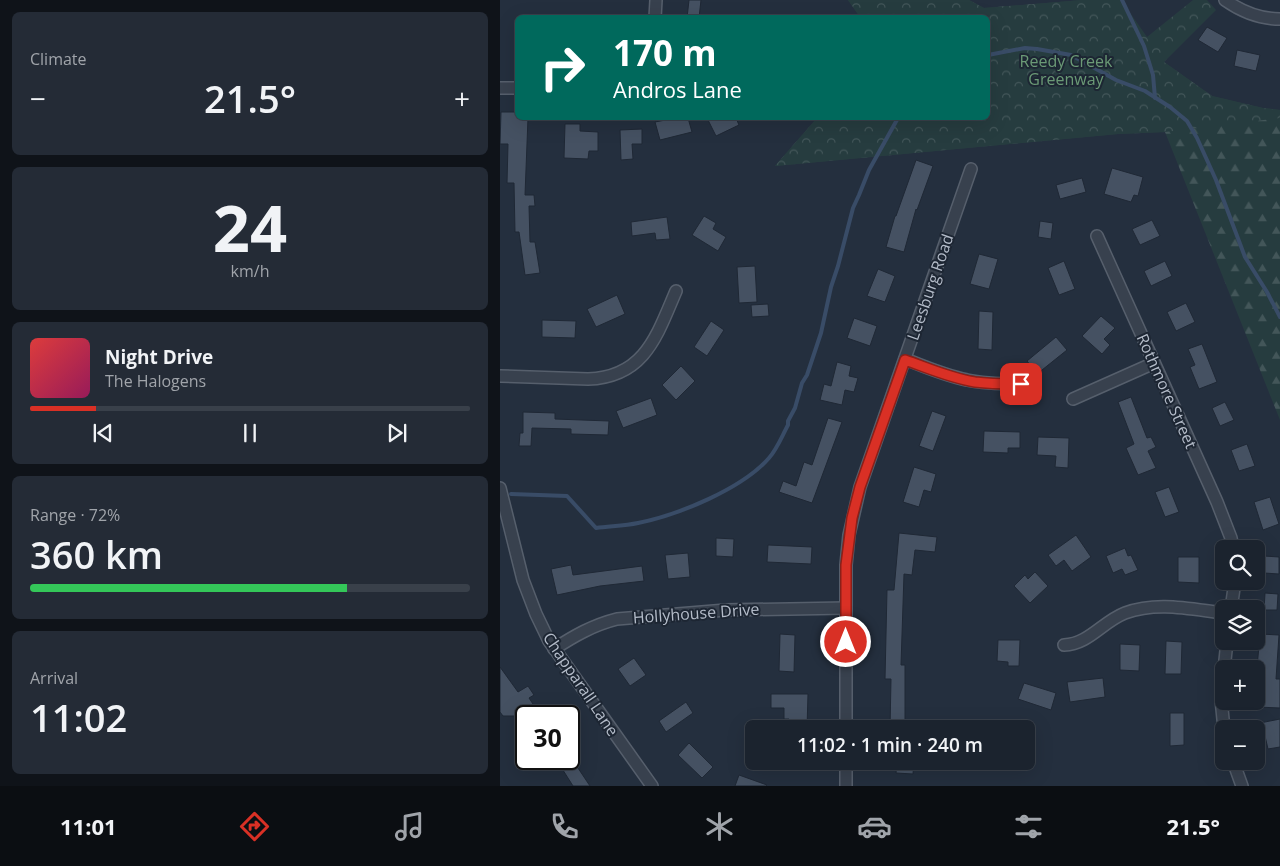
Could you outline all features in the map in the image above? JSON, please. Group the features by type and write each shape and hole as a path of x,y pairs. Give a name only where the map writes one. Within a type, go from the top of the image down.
{"street":[{"path":"655,15 656,0"},
{"path":"1225,0 1249,14 1280,20"},
{"path":"500,88 515,88"},
{"name":"Leesburg Road","path":"846,720 846,565 852,518 860,487 971,169"},
{"name":"Rothmore Street","path":"1096,236 1218,502 1231,540"},
{"path":"500,376 588,379 605,377 621,372 639,360 654,342 676,291"},
{"path":"905,360 939,373 965,380 992,384 1021,384"},
{"path":"1073,400 1154,363"},
{"name":"Chapparall Lane","path":"500,488 523,580 536,614 554,649 652,786"},
{"path":"1064,645 1080,642 1113,619 1135,610 1169,606 1215,612"},
{"name":"Hollyhouse Drive","path":"554,649 586,629 617,619 726,610 846,608"},
{"path":"1223,720 1221,699 1226,650"},
{"path":"846,770 846,786"},
{"path":"1236,770 1242,786"}],"green space":[{"name":"Reedy Creek Greenway","path":"848,0 969,0 984,8 1082,0 1212,96 1280,110 1280,420 1165,132 1118,134 775,166 815,120 990,120 990,15 859,15"},
{"name":"Reedy Creek Greenway","path":"848,0 969,0 984,8 1082,0 1121,0 1147,37 1193,0 1207,0 1216,10 1164,62 1212,96 1280,110 1280,118 1165,132 1118,134 775,166 815,120 990,120 990,15 859,15"}],"building":[{"path":"689,0 701,0 699,15 687,15"},
{"path":"1207,27 1227,38 1218,52 1198,40"},
{"path":"1237,50 1260,55 1256,71 1234,66"},
{"path":"501,112 515,112 515,120 528,120 525,195 534,195 535,206 529,206 530,242 535,242 540,273 525,275 519,232 515,232 514,183 507,183 508,144 500,144"},
{"path":"689,120 692,132 660,140 655,122"},
{"path":"708,120 737,120 739,125 716,136"},
{"path":"565,124 580,124 580,131 598,132 598,151 589,151 588,159 564,158"},
{"path":"642,129 642,144 632,144 633,159 621,160 620,130"},
{"path":"916,160 933,166 916,209 904,252 886,247 895,216"},
{"path":"1112,168 1143,177 1138,196 1134,195 1131,202 1104,194"},
{"path":"1082,178 1086,192 1060,199 1056,185"},
{"path":"704,216 716,223 713,229 726,237 718,251 692,235"},
{"path":"667,217 670,239 656,240 655,233 632,236 631,222"},
{"path":"1152,220 1160,236 1140,245 1132,229"},
{"path":"1040,221 1053,223 1051,239 1038,237"},
{"path":"979,254 998,259 989,289 970,284"},
{"path":"1064,261 1075,289 1059,295 1048,268"},
{"path":"1165,261 1172,276 1151,286 1144,271"},
{"path":"755,266 757,302 739,303 737,267"},
{"path":"878,269 895,276 885,302 867,296"},
{"path":"617,295 625,314 596,327 587,309"},
{"path":"1186,303 1195,322 1176,331 1167,312"},
{"path":"768,304 769,316 752,317 751,305"},
{"path":"979,311 993,312 992,350 978,349"},
{"path":"1101,316 1115,328 1104,339 1110,345 1102,354 1082,336"},
{"path":"854,318 877,326 870,346 847,338"},
{"path":"542,320 576,321 575,338 542,337"},
{"path":"711,321 724,330 707,356 694,347"},
{"path":"1056,337 1067,350 1037,374 1027,361"},
{"path":"1202,344 1217,382 1199,389 1190,367 1195,365 1188,349"},
{"path":"837,362 851,366 849,376 858,378 854,392 845,390 842,405 820,400 824,384 831,386"},
{"path":"681,366 695,381 676,400 662,385"},
{"path":"1131,397 1147,438 1151,437 1156,447 1148,451 1156,468 1138,475 1126,448 1134,444 1118,402"},
{"path":"651,398 657,415 623,428 616,411"},
{"path":"1225,402 1234,420 1220,426 1212,408"},
{"path":"932,411 946,416 933,451 919,446"},
{"path":"523,412 555,413 555,419 609,421 608,435 571,434 571,429 532,428 531,446 519,446 520,433 523,433"},
{"path":"828,418 842,422 812,503 779,492 783,481 796,486 804,462 812,465"},
{"path":"984,431 1020,432 1020,448 1008,448 1008,453 983,452"},
{"path":"1038,437 1069,438 1068,468 1055,467 1056,456 1037,455"},
{"path":"1247,444 1255,466 1239,471 1231,450"},
{"path":"914,467 936,474 931,492 924,490 919,507 903,502"},
{"path":"1169,487 1179,512 1165,517 1155,492"},
{"path":"1270,497 1279,524 1263,530 1254,502"},
{"path":"899,533 937,537 935,552 915,550 912,575 904,574 901,665 905,665 905,720 890,720 891,679 885,679 887,590 894,590"},
{"path":"1076,535 1091,557 1072,571 1064,560 1056,566 1048,555"},
{"path":"716,538 734,539 733,557 716,556"},
{"path":"768,545 812,547 811,564 767,562"},
{"path":"1125,548 1128,556 1131,555 1138,570 1125,575 1122,569 1113,573 1106,556"},
{"path":"688,553 690,577 668,579 665,555"},
{"path":"1265,556 1279,557 1279,574 1265,573"},
{"path":"1178,557 1199,557 1199,583 1178,582"},
{"path":"571,565 573,575 642,566 644,581 600,586 557,595 551,569"},
{"path":"1035,572 1048,586 1030,603 1014,586 1025,575 1028,579"},
{"path":"1265,593 1278,594 1277,610 1265,610"},
{"path":"780,634 795,635 794,672 779,671"},
{"path":"1265,634 1279,635 1276,679 1280,679 1280,708 1265,707 1265,660 1258,660 1259,650 1265,650"},
{"path":"998,640 1020,640 1019,666 1008,666 1008,662 997,661"},
{"path":"1166,641 1182,642 1181,674 1165,674"},
{"path":"1120,644 1140,645 1139,671 1120,670"},
{"path":"634,658 646,675 630,686 618,669"},
{"path":"500,667 518,692 528,686 534,695 529,698 534,705 515,705 515,716 503,716 500,712"},
{"path":"1103,678 1105,697 1070,702 1067,682"},
{"path":"1024,683 1056,693 1051,710 1018,699"},
{"path":"771,694 808,694 807,720 784,719 784,708 771,708"},
{"path":"686,702 693,713 666,732 659,721"},
{"path":"1170,713 1184,713 1184,745 1170,746"},
{"path":"1280,719 1280,747 1268,749 1265,736 1265,722"},
{"path":"689,743 713,767 702,778 678,755"},
{"path":"563,770 579,770 590,786 573,786"},
{"path":"896,770 913,770 913,774 896,773"},
{"path":"739,775 767,785 735,786"}],"waterway":[{"path":"1122,0 1144,46 1153,75 1155,98"},
{"path":"990,55 1025,48 1071,55 1116,80 1145,91 1170,107 1187,121 1216,180 1245,257 1280,317"},
{"path":"511,494 567,496 596,528 628,525 672,514 708,499 743,480 769,458 788,425 802,383 807,375 821,333 831,287 853,208 869,170 897,120"}],"route":[{"path":"846,642 846,565 852,518 860,487 905,360 939,373 965,380 992,384 1021,384"}]}
